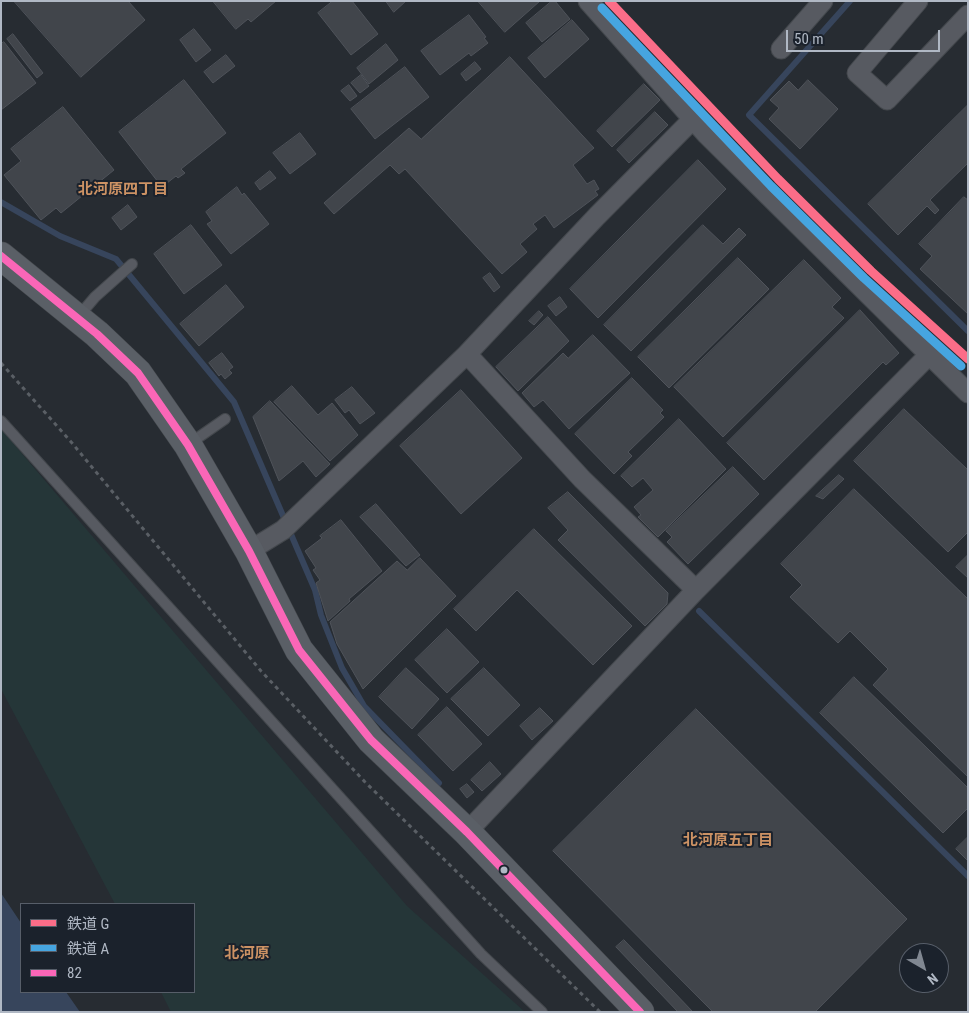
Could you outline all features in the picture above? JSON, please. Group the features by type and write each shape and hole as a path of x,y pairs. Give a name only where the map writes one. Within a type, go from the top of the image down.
{"street":[{"path":"588,1 706,134 968,393"},
{"path":"781,49 823,1"},
{"path":"918,1 857,73 887,100 968,15"},
{"path":"249,551 283,530 467,354 597,216 693,119"},
{"path":"1,256 97,334 138,374 188,445 249,551 299,650 371,740 468,832 640,1012"},
{"path":"467,354 582,479 696,590"},
{"path":"468,832 696,590 929,355"}],"lane":[{"path":"77,318 95,297 132,264"},
{"path":"188,445 225,419"},
{"path":"1,421 475,946 542,1012"}],"path":[{"path":"1,363 72,443 262,671 365,782 600,1012"}],"shaded area":[{"path":"1,429 407,906 525,1012 171,1012 162,993 195,993 195,903 114,903 1,689"}],"water":[{"path":"1,893 20,922 20,993 67,993 80,1012 1,1012"}],"building":[{"path":"14,1 128,1 145,20 81,77"},
{"path":"213,1 276,1 251,22 248,19 236,29"},
{"path":"333,1 352,1 378,34 351,55 318,13"},
{"path":"386,1 406,1 394,12"},
{"path":"478,1 540,1 505,32"},
{"path":"552,1 555,1 570,19 542,42 526,23"},
{"path":"469,15 486,37 484,38 488,43 471,56 469,53 440,75 421,51"},
{"path":"572,20 589,39 545,78 528,58"},
{"path":"194,29 211,50 196,62 180,40"},
{"path":"13,34 43,73 37,78 7,39"},
{"path":"4,42 36,83 1,110 1,44"},
{"path":"386,44 398,60 369,84 357,68"},
{"path":"226,55 235,66 213,83 204,72"},
{"path":"510,57 594,148 573,165 587,184 594,180 599,189 595,191 598,195 554,228 545,215 533,224 537,229 520,244 527,252 502,274 405,169 399,174 390,165 334,214 324,203 409,128 421,139"},
{"path":"475,62 481,69 466,81 461,74"},
{"path":"405,67 429,97 375,139 351,109"},
{"path":"361,75 369,86 360,93 351,83"},
{"path":"184,80 226,133 181,169 185,173 178,178 176,176 162,187 119,132"},
{"path":"808,80 838,109 800,149 769,119 779,108 770,100 789,81 798,90"},
{"path":"644,84 660,100 612,147 597,131"},
{"path":"349,85 357,96 350,101 341,91"},
{"path":"968,105 968,163 930,200 939,210 935,214 927,206 898,235 868,204"},
{"path":"63,107 114,170 61,213 56,208 41,220 4,175 21,161 11,149"},
{"path":"655,112 668,125 629,163 617,150"},
{"path":"300,133 316,154 290,174 273,153"},
{"path":"698,160 726,189 598,318 570,289"},
{"path":"270,171 276,178 260,190 255,183"},
{"path":"237,187 269,224 231,254 207,224 212,221 206,212"},
{"path":"964,197 968,200 968,314 920,269 932,256 919,244"},
{"path":"128,205 137,217 121,230 112,218"},
{"path":"191,225 222,265 184,294 154,254"},
{"path":"703,225 723,244 739,228 746,235 631,351 604,325"},
{"path":"738,258 769,289 669,388 638,357"},
{"path":"804,260 841,298 832,307 844,318 723,437 674,387"},
{"path":"490,273 500,287 494,292 483,278"},
{"path":"226,285 244,307 199,346 180,324"},
{"path":"560,297 567,307 556,316 548,306"},
{"path":"860,310 899,353 886,365 883,362 764,480 727,443"},
{"path":"539,311 543,315 534,325 529,321"},
{"path":"548,317 569,341 518,391 496,367"},
{"path":"593,335 630,373 569,429 543,400 534,407 522,393 563,353 568,358"},
{"path":"222,353 233,367 229,370 232,373 225,379 221,374 219,376 209,363"},
{"path":"632,378 663,410 660,413 664,417 628,452 632,456 614,474 575,434"},
{"path":"292,386 318,415 332,403 358,435 330,461 274,402"},
{"path":"352,387 375,413 360,424 349,410 345,413 335,400"},
{"path":"461,390 522,458 461,514 400,446"},
{"path":"270,401 330,464 316,477 303,461 279,481 253,417"},
{"path":"904,409 968,470 968,532 948,552 854,461"},
{"path":"679,419 726,469 658,537 638,517 641,515 634,507 653,490 643,478 632,487 621,476"},
{"path":"733,467 759,494 688,564 667,542 672,537 666,531"},
{"path":"839,475 844,479 823,499 816,496"},
{"path":"854,489 968,599 968,777 873,685 888,669 850,631 838,643 790,597 802,585 781,564"},
{"path":"568,492 668,593 667,604 645,626 558,540 568,530 548,508"},
{"path":"376,504 420,555 406,566 360,517"},
{"path":"341,520 382,571 349,599 350,601 328,621 316,583 320,580 313,570 316,568 305,551 322,538 320,536"},
{"path":"534,529 632,626 593,665 517,590 476,631 454,609"},
{"path":"968,555 968,578 956,567"},
{"path":"420,558 456,596 363,689 337,644 330,622 397,561 407,570"},
{"path":"447,629 479,662 447,693 415,660"},
{"path":"406,668 439,699 412,729 379,697"},
{"path":"484,668 520,705 488,736 451,699"},
{"path":"854,677 968,788 968,808 943,833 820,713"},
{"path":"447,707 482,744 453,771 418,735"},
{"path":"540,708 553,721 532,740 520,726"},
{"path":"696,709 907,919 815,1012 713,1012 553,851"},
{"path":"490,762 501,774 482,791 471,780"},
{"path":"467,784 474,792 467,798 460,789"},
{"path":"968,837 968,861 956,849"},
{"path":"624,940 693,1012 678,1012 616,947"}],"waterway":[{"path":"850,1 749,115 968,331"},
{"path":"1,202 60,236 116,259 234,402 315,590 321,615 342,668 364,706 439,783"},
{"path":"699,611 968,876"}],"rail line":[{"name":"G","path":"609,1 778,179 871,271 968,359"},
{"name":"A","path":"602,8 771,186 864,278 961,366"}],"transit line":[{"name":"82","path":"1,256 97,334 138,373 188,445 249,551 299,650 371,740 467,832 640,1012"}],"district":[{"name":"北河原四丁目","path":"123,190"},
{"name":"北河原五丁目","path":"728,841"},
{"name":"北河原","path":"247,954"}]}
